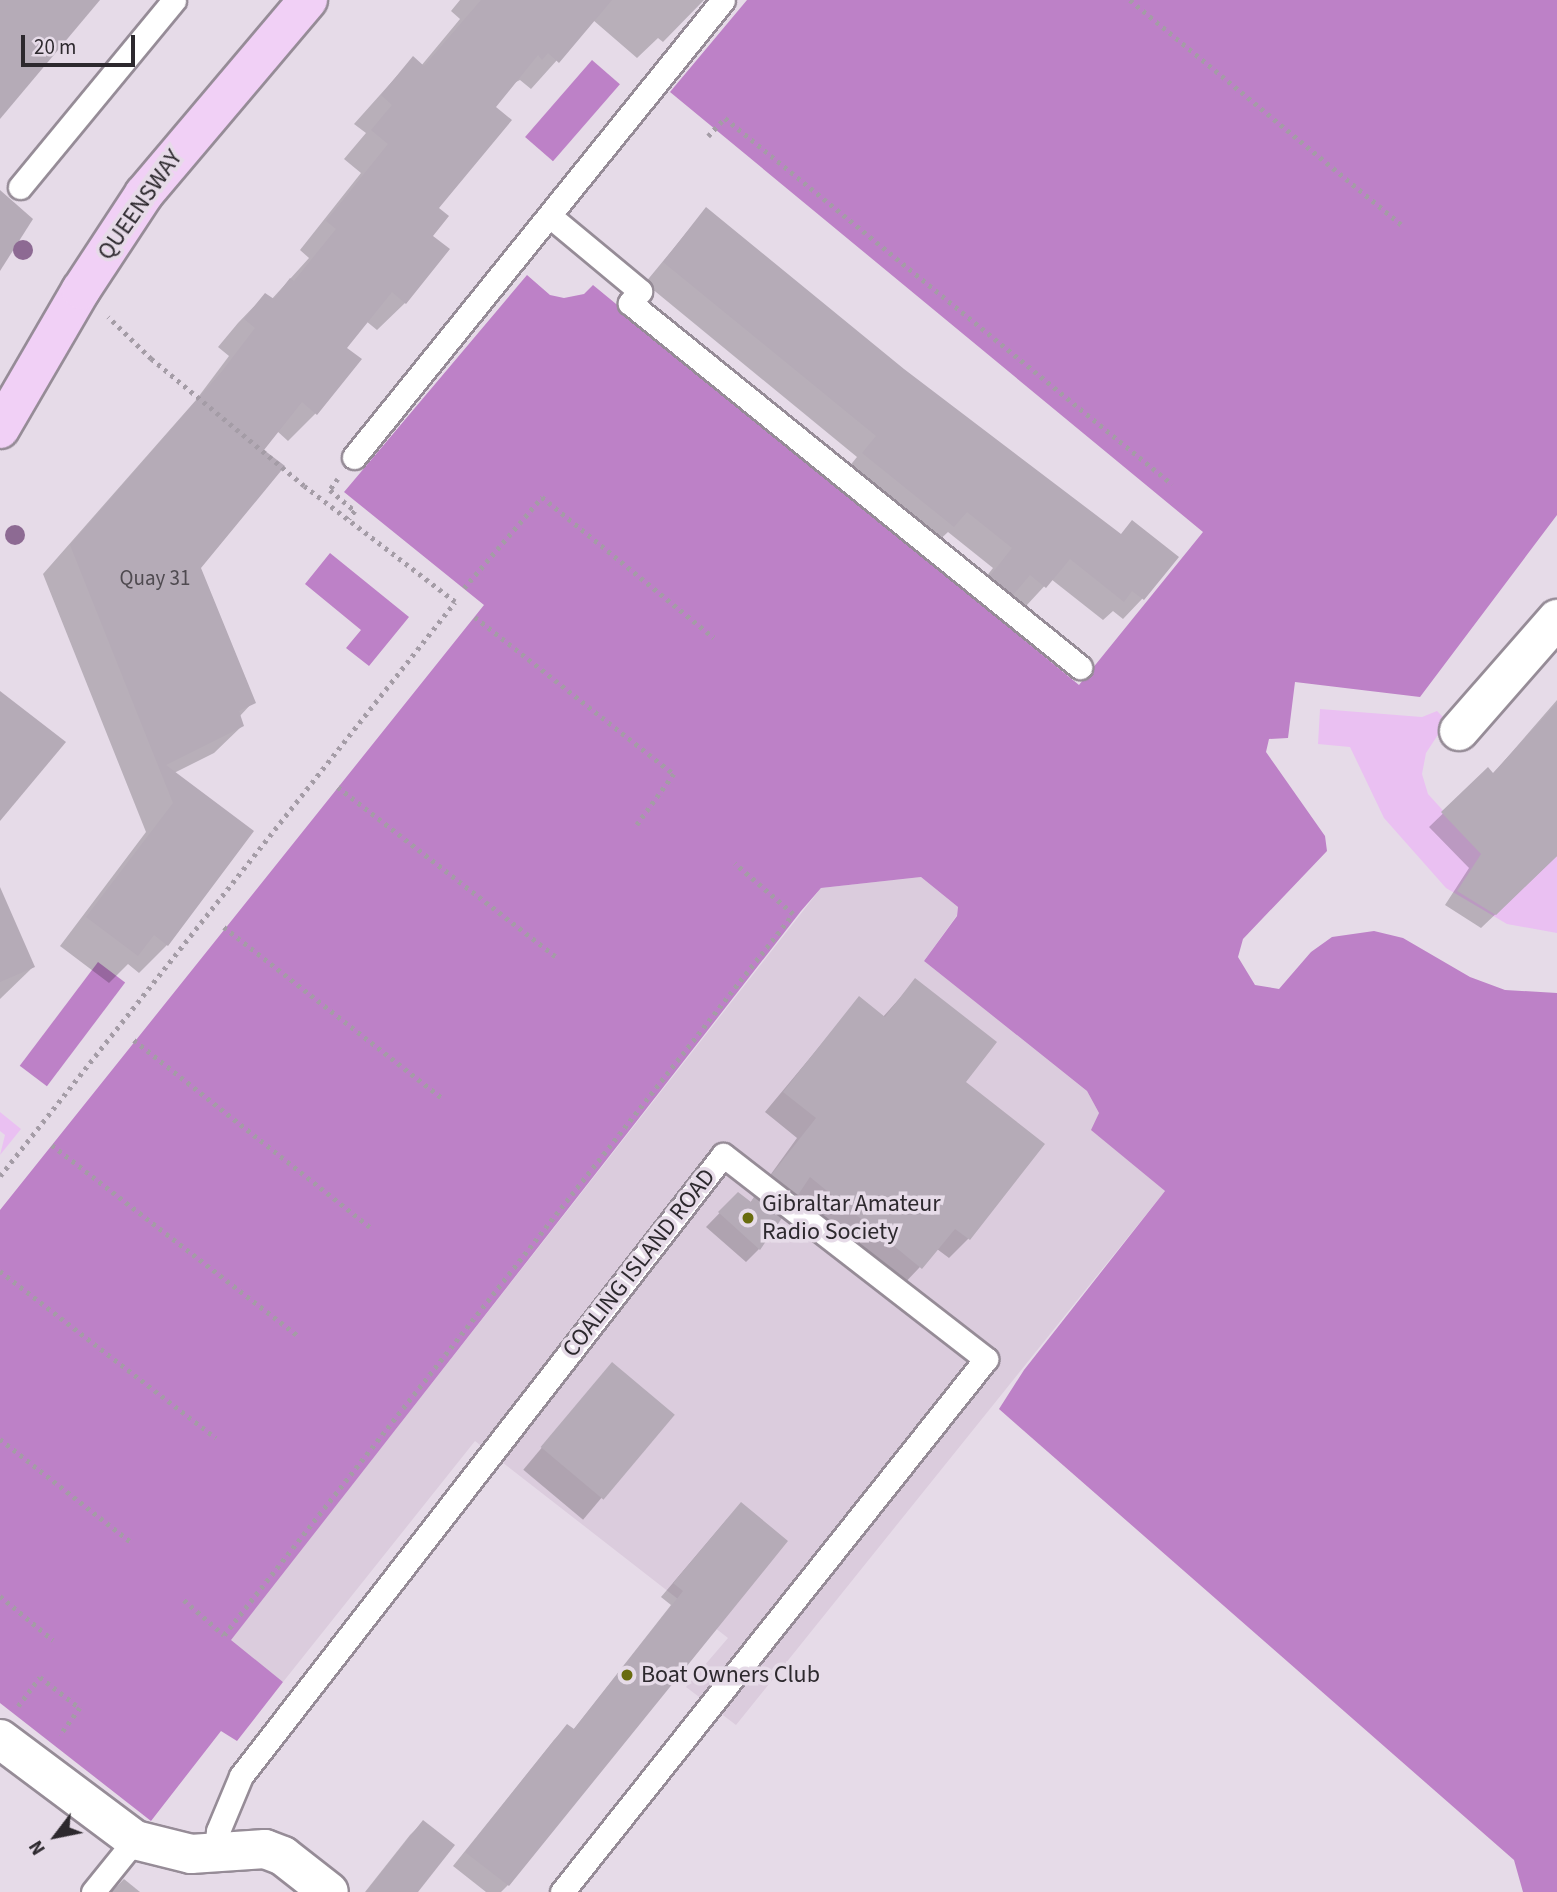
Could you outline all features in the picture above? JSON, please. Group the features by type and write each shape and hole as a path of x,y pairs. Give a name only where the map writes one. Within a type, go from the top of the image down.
{"main road":[{"name":"QUEENSWAY","path":"0,429 81,290 167,162 308,0"}],"street":[{"path":"1459,731 1557,619"},
{"path":"6,1726 135,1840 173,1852 275,1852 330,1892"}],"lane":[{"path":"20,187 174,0"},
{"path":"354,457 723,0"},
{"path":"551,216 640,290 630,303 1080,667"},
{"name":"COALING ISLAND ROAD","path":"215,1853 218,1831 241,1776 723,1155 986,1359 562,1892"},
{"path":"93,1892 135,1840"}],"path":[{"path":"1130,0 1402,225"},
{"path":"708,136 725,118 1172,484"},
{"path":"0,1176 455,602 304,486 150,359 81,290"},
{"path":"464,588 542,496 714,638"},
{"path":"475,617 674,774 637,825"},
{"path":"338,787 558,958"},
{"path":"184,1600 224,1636 793,914 735,864"},
{"path":"224,927 440,1097"},
{"path":"134,1040 370,1227"},
{"path":"52,1145 298,1336"},
{"path":"0,1271 216,1438"},
{"path":"0,1439 132,1543"},
{"path":"0,1597 53,1640"},
{"path":"6,1726 40,1677 80,1709 53,1745"}],"shaded area":[{"path":"747,0 1557,0 1557,515 1420,697 1295,682 1288,738 1269,739 1266,752 1325,836 1327,851 1243,939 1238,957 1255,985 1279,989 1311,952 1332,937 1374,931 1403,938 1470,977 1505,990 1557,993 1557,1892 1523,1892 1514,1860 999,1409 1024,1370 1165,1191 1091,1130 1099,1113 1087,1091 924,961 957,916 958,907 921,877 821,888 801,911 231,1640 283,1682 237,1741 221,1731 151,1821 0,1703 0,1210 484,605 344,492 527,275 550,295 564,298 584,294 593,285 1079,685 1203,532 670,92"},
{"path":"592,60 620,84 553,161 525,137"},
{"path":"330,553 409,617 369,666 346,648 361,630 305,584"},
{"path":"1320,709 1422,717 1437,711 1447,721 1426,753 1422,774 1428,794 1518,893 1557,856 1557,933 1507,924 1446,888 1384,818 1350,747 1318,744"},
{"path":"921,877 958,907 957,915 924,961 1087,1091 1099,1113 1092,1130 1165,1191 736,1725 686,1687 728,1638 475,1441 283,1682 230,1640 821,888"},
{"path":"98,962 125,982 47,1086 20,1066"},
{"path":"0,1112 21,1129 0,1155 5,1135 0,1131"}],"building":[{"path":"0,0 100,0 0,119"},
{"path":"481,0 612,0 559,63 548,53 542,60 538,55 496,107 512,120 439,208 449,216 433,236 450,249 406,304 392,292 347,348 362,359 317,415 302,402 264,450 285,466 201,568 256,703 239,711 244,726 166,765 254,831 168,946 154,935 138,956 86,917 173,803 70,545 223,370 255,328 244,319 265,293 274,299 290,278 294,281 336,229 326,221 388,144 371,130 392,105 381,95 413,56 424,66"},
{"path":"0,190 33,219 0,271"},
{"path":"706,207 904,369 1121,534 1132,520 1179,557 1144,600 1132,591 1124,602 1070,559 1046,588 1030,575 1013,595 990,576 1012,548 967,512 954,527 862,453 876,436 663,262"},
{"path":"0,691 66,742 0,821"},
{"path":"1557,703 1557,856 1496,915 1457,891 1481,854 1441,812 1488,767 1493,773"},
{"path":"0,887 35,967 0,982"},
{"path":"915,978 997,1042 966,1082 1045,1144 970,1240 955,1229 922,1269 810,1177 798,1195 771,1175 816,1118 783,1092 859,996 885,1017"},
{"name":"Gibraltar Amateur Radio Society","path":"738,1192 751,1202 754,1197 782,1218 760,1250 718,1212"},
{"path":"612,1362 675,1415 603,1500 541,1447"},
{"path":"741,1502 788,1541 509,1886 465,1852 567,1724 574,1729 683,1591 673,1583"},
{"path":"423,1820 455,1845 418,1892 366,1892"}],"place":[{"name":"Gibraltar Amateur Radio Society","path":"748,1218"},
{"name":"Boat Owners Club","path":"627,1675"}]}
